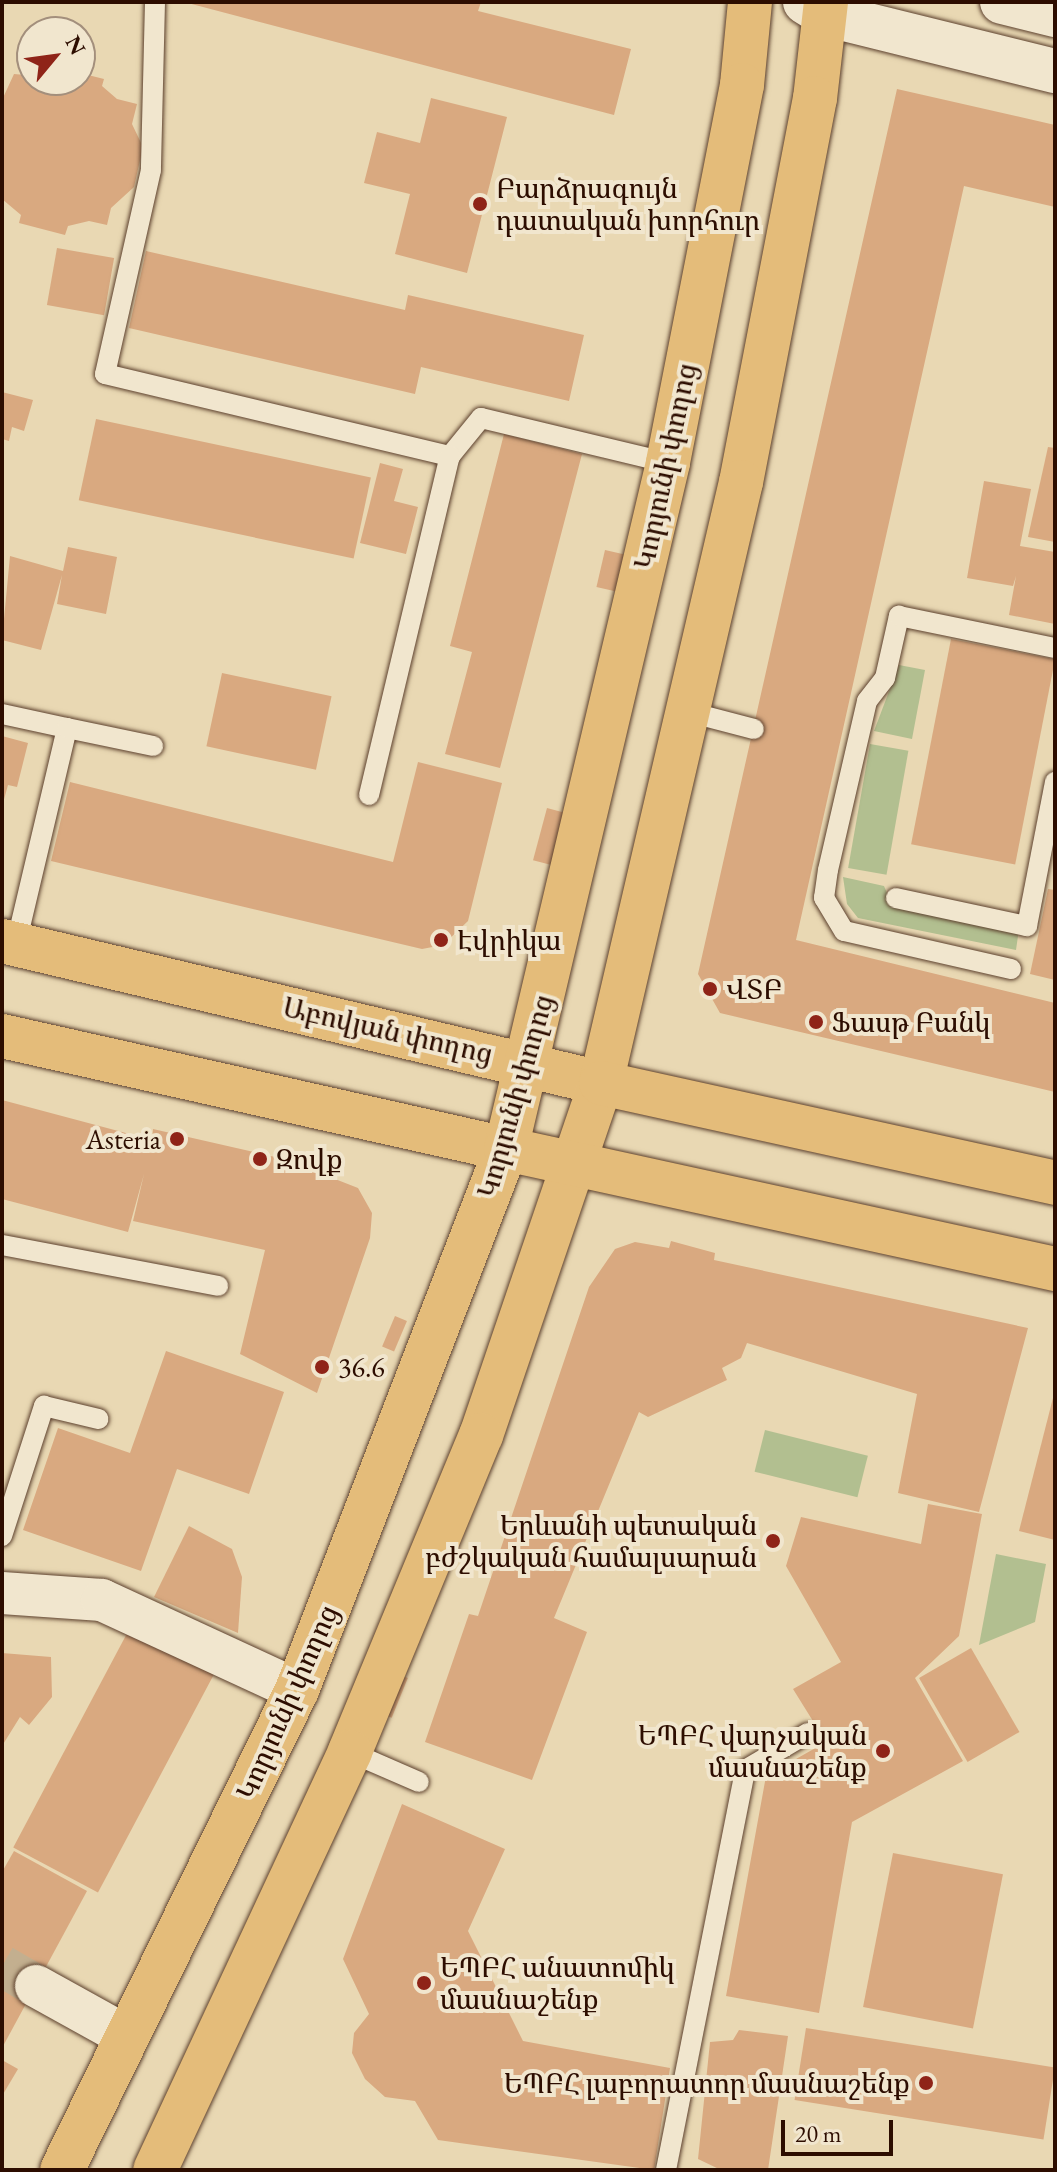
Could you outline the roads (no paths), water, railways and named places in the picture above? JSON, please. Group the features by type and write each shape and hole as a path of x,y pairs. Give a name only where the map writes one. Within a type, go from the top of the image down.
{"main road":[{"name":"Կորյունի փողոց","path":"62,2170 297,1690 506,1149 668,463 742,85 750,2"},
{"path":"155,2170 350,1752 481,1435 601,1083 689,712 756,405 815,98 818,6"},
{"name":"Աբովյան փողոց","path":"9,942 527,1062 601,1083 1055,1183"},
{"path":"2,1036 1055,1269"}],"street":[{"path":"1002,2 1055,15"},
{"path":"818,6 1055,71"},
{"path":"2,1593 102,1600 297,1690"},
{"path":"36,1986 128,2037"}],"lane":[{"path":"155,2 151,170 105,374 450,456"},
{"path":"369,795 450,456 481,418 668,463"},
{"path":"1011,969 844,931 830,917 828,870 846,753 867,701 885,678 899,616 1055,648"},
{"path":"689,712 754,729"},
{"path":"2,714 153,746"},
{"path":"9,942 67,728"},
{"path":"896,898 1027,926 1055,782"},
{"path":"2,1245 218,1286"},
{"path":"2,1536 44,1406 98,1419"},
{"path":"666,2170 745,1770 808,1733"},
{"path":"350,1752 419,1782"}],"tunnel":[{"path":"2,1966 36,1986"}],"place":[{"name":"Բարձրագույն դատական խորհուր","path":"480,204"},
{"name":"Էվրիկա","path":"441,940"},
{"name":"ՎՏԲ","path":"710,989"},
{"name":"Ֆասթ Բանկ","path":"816,1022"},
{"name":"Asteria","path":"177,1139"},
{"name":"Զովք","path":"260,1159"},
{"name":"36.6","path":"322,1367"},
{"name":"Երևանի պետական բժշկական համալսարան","path":"773,1541"},
{"name":"ԵՊԲՀ վարչական մասնաշենք","path":"883,1751"},
{"name":"ԵՊԲՀ անատոմիկ մասնաշենք","path":"424,1983"},
{"name":"ԵՊԲՀ լաբորատոր մասնաշենք","path":"926,2083"}]}
